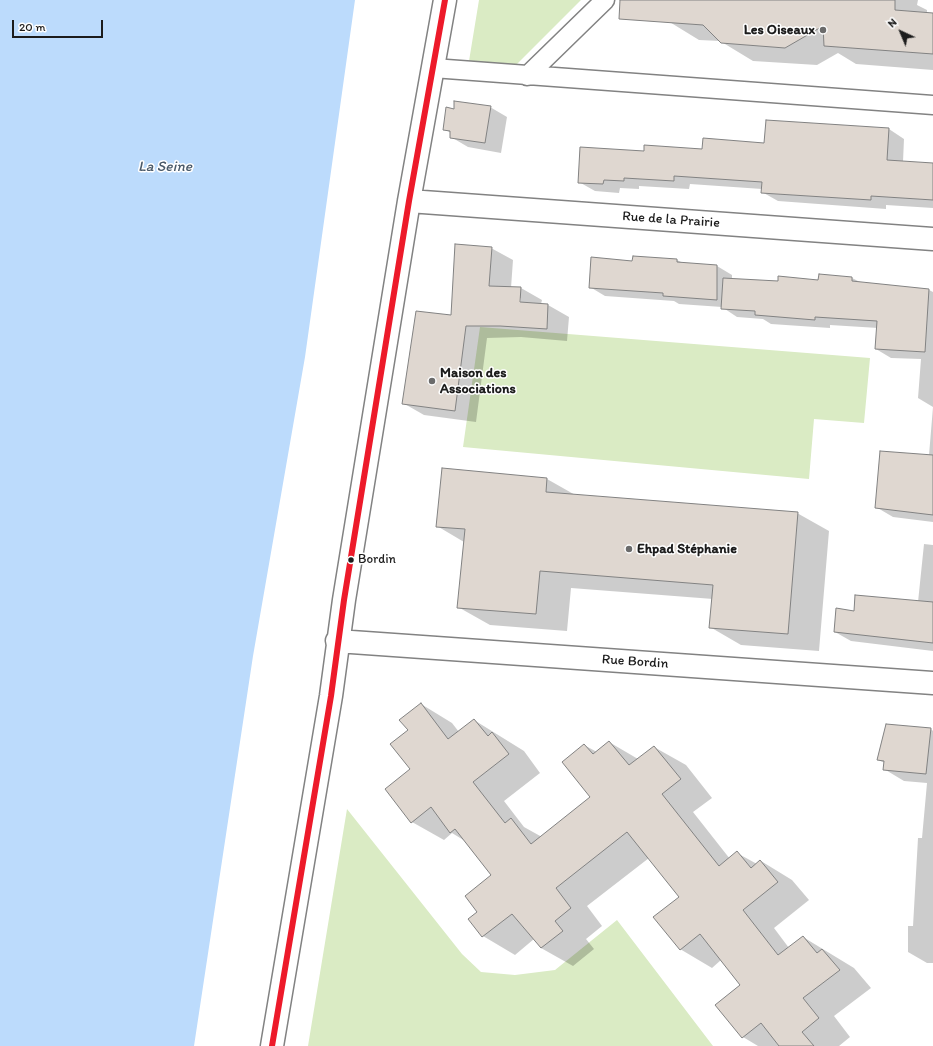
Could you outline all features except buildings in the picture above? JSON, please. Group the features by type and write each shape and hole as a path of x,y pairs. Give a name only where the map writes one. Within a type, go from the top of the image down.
{"street":[{"path":"272,1046 331,696 337,640 409,201 445,0"},
{"name":"Rue de la Prairie","path":"409,201 933,239"},
{"name":"Rue Bordin","path":"337,640 933,683"}],"lane":[{"path":"527,76 605,0"},
{"path":"433,68 933,105"}],"green space":[{"path":"479,0 581,0 516,65 469,61"},
{"path":"480,327 870,358 864,423 814,419 809,479 463,447"},
{"path":"347,809 462,954 481,972 515,975 555,970 617,920 713,1046 308,1046"}],"water":[{"name":"La Seine","path":"0,0 355,0 305,357 253,656 194,1046 0,1046"}],"transit line":[{"path":"272,1046 331,696 344,600 409,201 445,0"}],"place":[{"name":"Les Oiseaux","path":"823,30"},
{"name":"Maison des Associations","path":"432,381"},
{"name":"Ehpad Stéphanie","path":"629,549"},
{"name":"Bordin","path":"351,560"}]}
